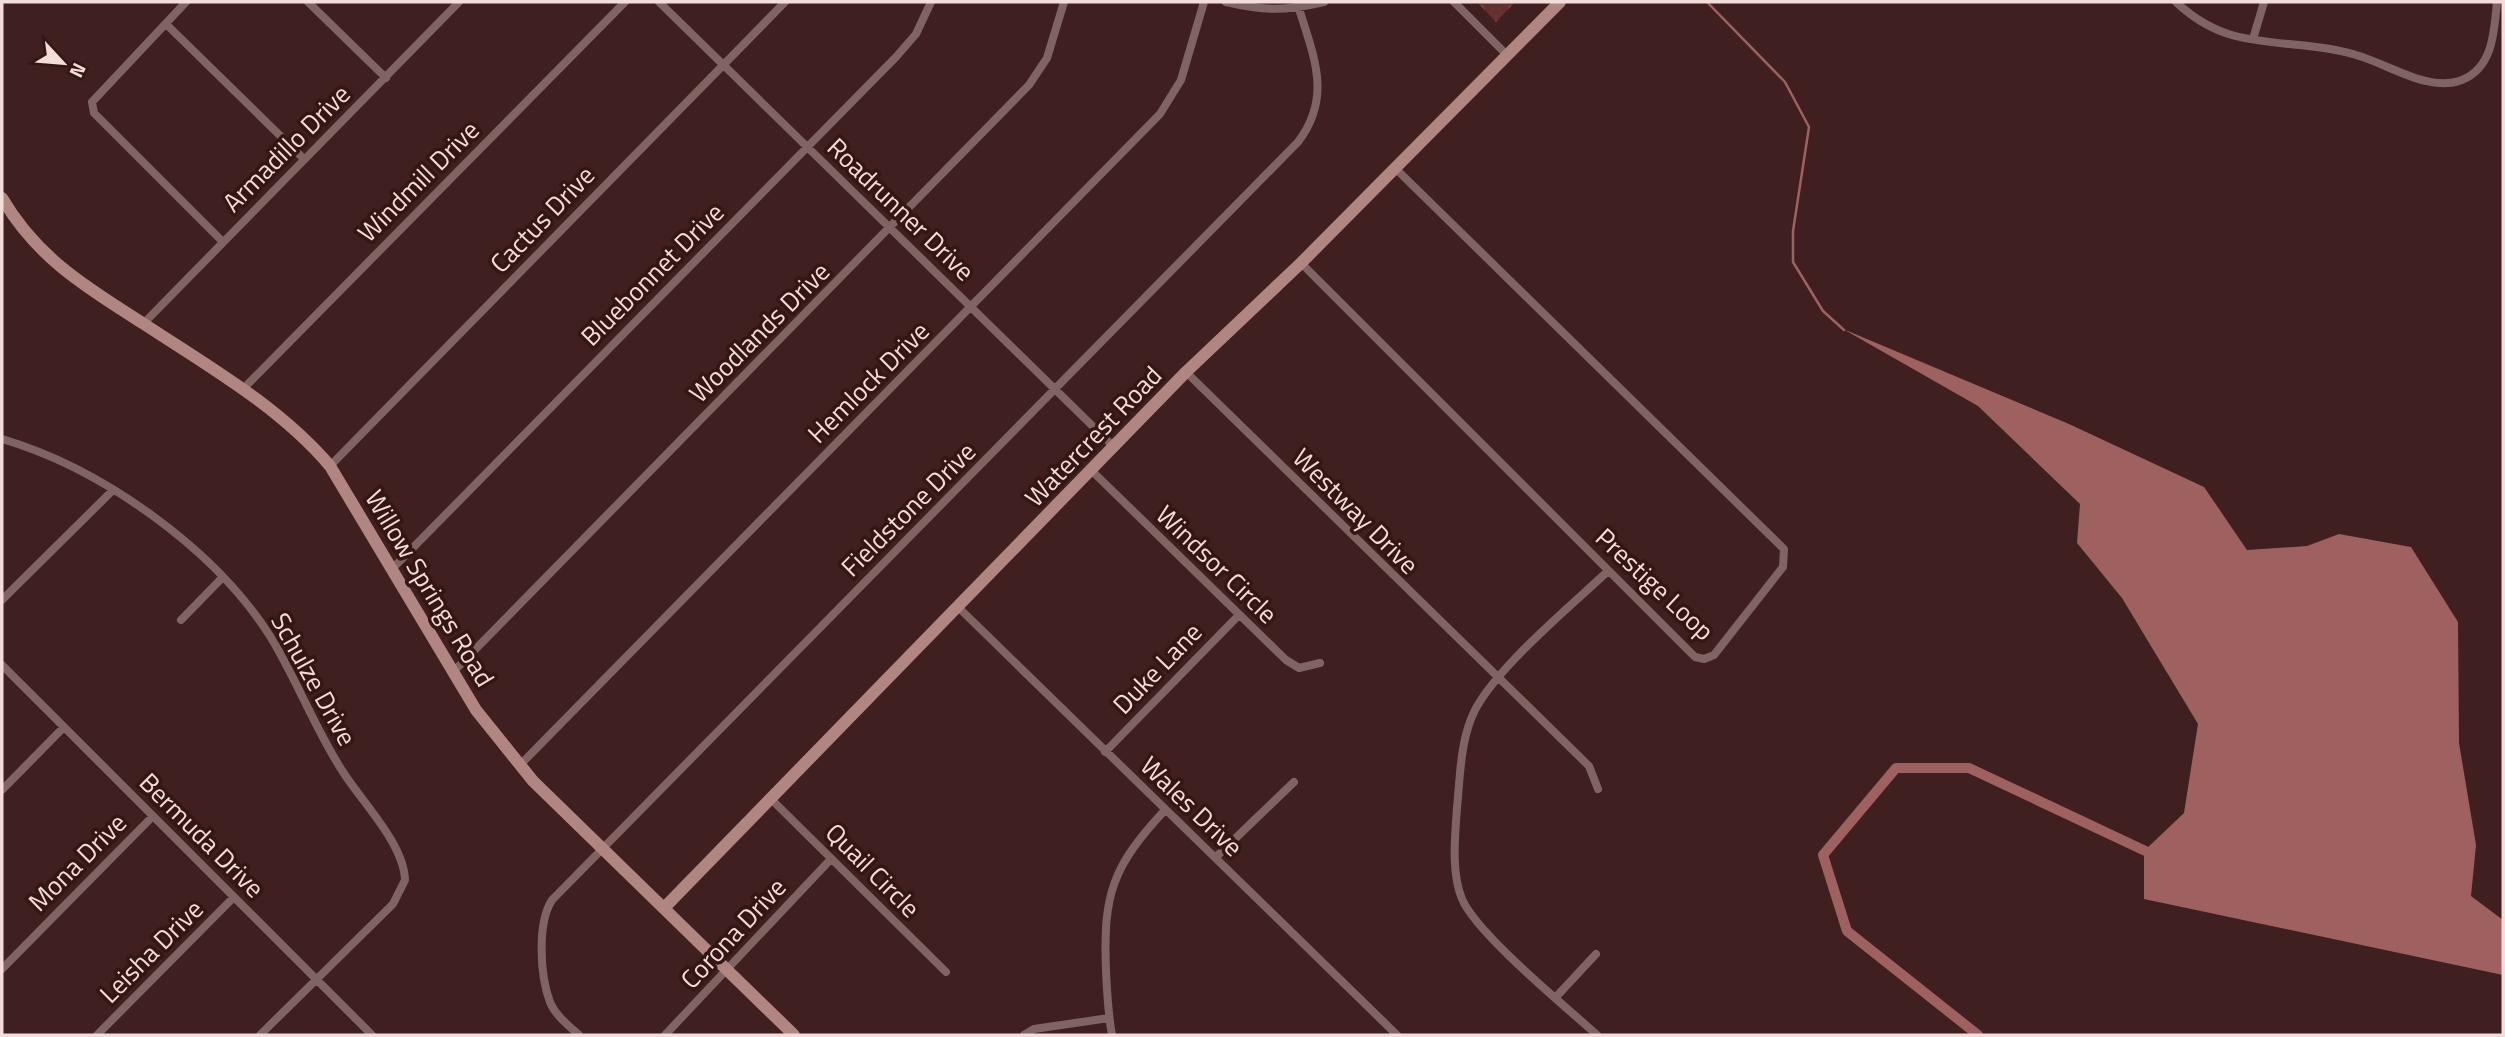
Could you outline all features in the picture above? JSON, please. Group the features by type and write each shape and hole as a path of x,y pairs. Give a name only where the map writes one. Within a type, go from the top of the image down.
{"street":[{"path":"186,2 92,102 92,107 94,113 222,241"},
{"path":"308,2 386,78"},
{"name":"Armadillo Drive","path":"143,324 459,2"},
{"name":"Windmill Drive","path":"242,390 625,2"},
{"name":"Roadrunner Drive","path":"659,2 1114,447"},
{"name":"Cactus Drive","path":"330,466 786,2"},
{"name":"Bluebonnet Drive","path":"393,568 903,49 925,20 932,2"},
{"name":"Woodlands Drive","path":"454,671 1029,85 1047,58 1063,2"},
{"name":"Hemlock Drive","path":"519,766 1160,114 1181,80 1204,2"},
{"path":"1226,2 1262,10 1324,2"},
{"path":"1454,2 1507,55"},
{"name":"Watercrest Road","path":"664,908 1186,372 1301,263 1560,2"},
{"path":"2176,2 2205,24 2235,36 2347,52 2429,82 2450,84 2470,76 2487,57 2492,43 2497,2"},
{"path":"2253,39 2264,2"},
{"name":"Fieldstone Drive","path":"579,1035 550,1002 541,924 552,900 1055,391 1306,131 1319,97 1317,71 1298,5"},
{"path":"166,24 303,158"},
{"name":"Prestige Loop","path":"1301,263 1695,657 1704,659 1714,655 1783,567 1786,558 1784,549 1395,168"},
{"name":"Willow Springs Road","path":"2,198 48,257 88,290 242,390 309,441 330,466 476,710 519,766 794,1035"},
{"name":"Westway Drive","path":"1186,372 1588,766 1598,789"},
{"name":"Schulze Drive","path":"2,439 62,461 154,517 222,578 270,637 329,748 399,852 405,869 402,892 393,904 260,1035"},
{"name":"Windsor Circle","path":"1092,471 1239,615 1299,668 1320,663"},
{"path":"2,600 111,491"},
{"path":"1597,1035 1487,933 1462,899 1459,885 1457,817 1464,746 1480,699 1497,679 1608,571"},
{"path":"181,620 222,578"},
{"name":"Wales Drive","path":"958,607 1397,1035"},
{"name":"Duke Lane","path":"1105,751 1239,615"},
{"name":"Bermuda Drive","path":"2,665 372,1035"},
{"path":"2,790 64,727"},
{"path":"1216,857 1294,782"},
{"name":"Quail Circle","path":"771,799 946,972"},
{"path":"1112,1035 1108,1018 1106,905 1129,854 1165,810"},
{"name":"Mona Drive","path":"2,969 153,816"},
{"name":"Corona Drive","path":"665,1035 831,859"},
{"name":"Leisha Drive","path":"97,1035 234,897"},
{"path":"1556,997 1596,954"},
{"path":"1024,1035 1034,1029 1108,1018"}],"green space":[{"path":"1477,2 1515,2 1496,22"}],"shaded area":[{"path":"1843,329 2069,424 2204,487 2247,550 2307,546 2339,534 2411,547 2458,622 2459,743 2476,845 2471,896 2503,920 2503,975 2144,899 2144,851 2184,813 2198,724 2122,598 2077,543 2080,504 1978,406"}],"waterway":[{"path":"1707,2 1785,82 1809,127 1793,231 1793,262 1823,311 1844,330"},
{"path":"1978,1035 1847,931 1823,855 1896,768 1969,768 2156,856"}]}
